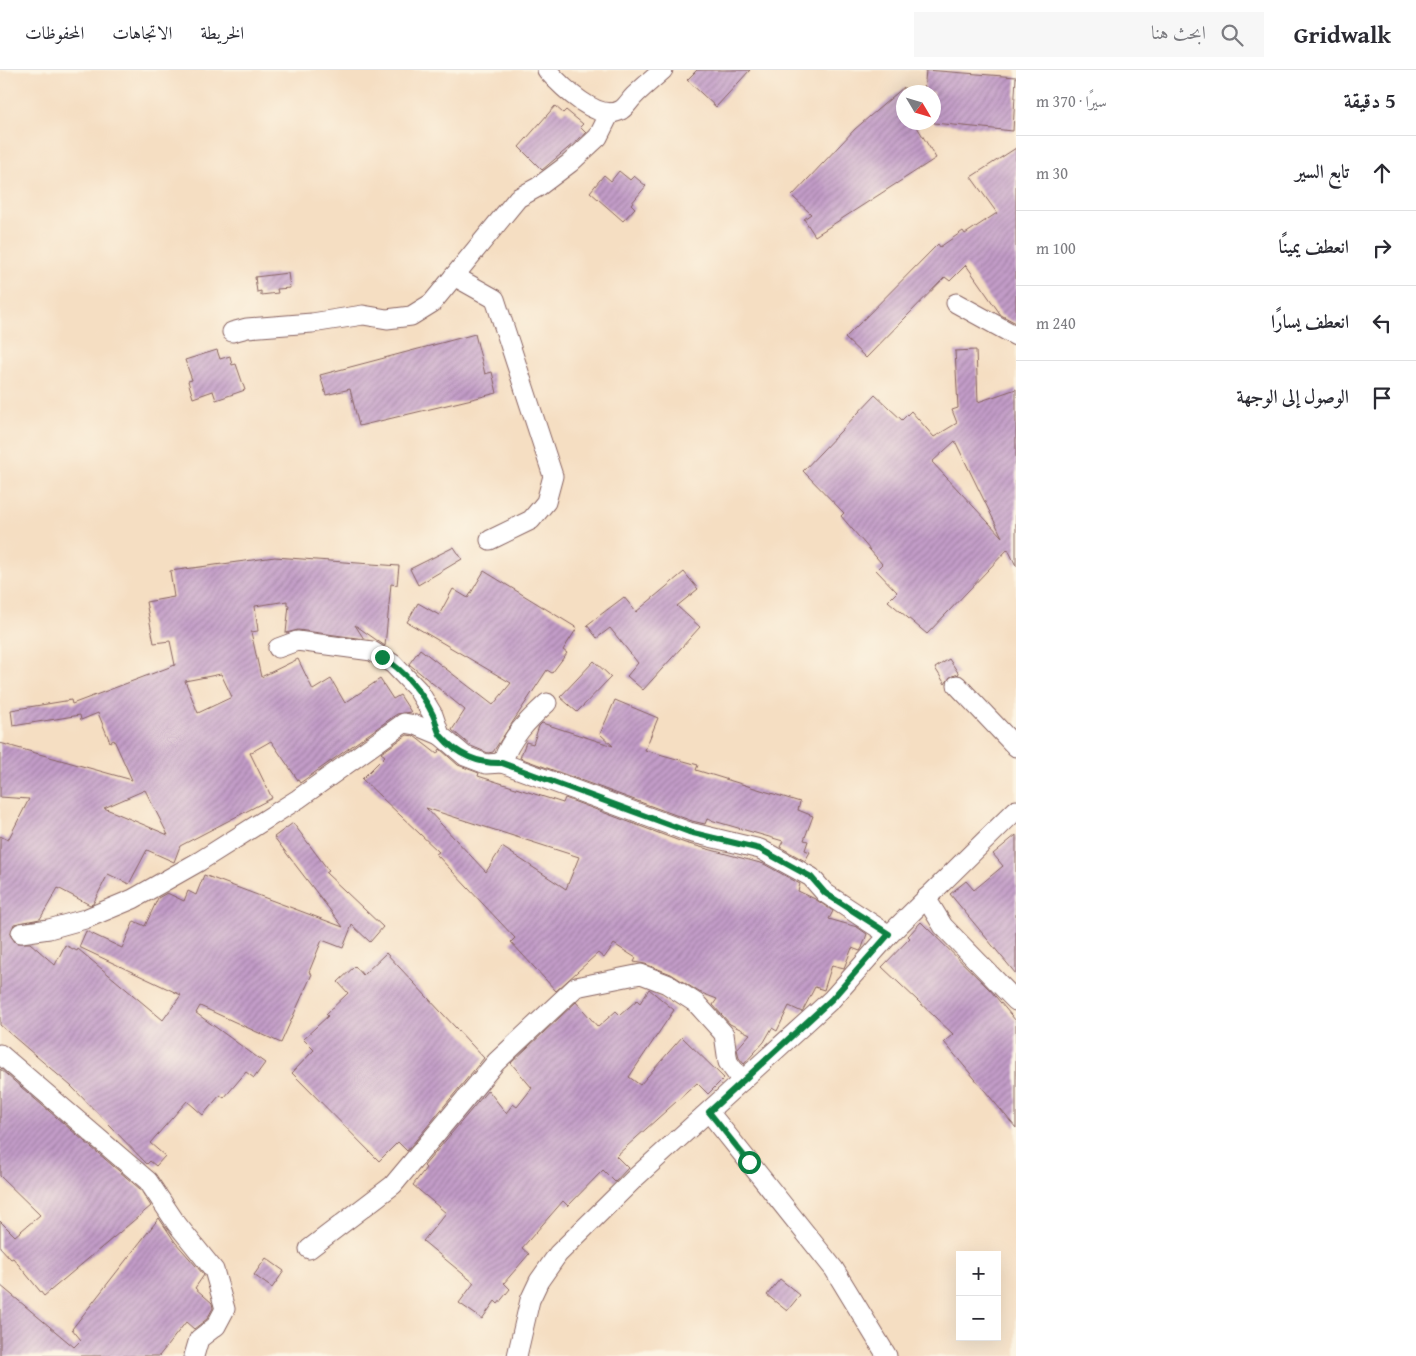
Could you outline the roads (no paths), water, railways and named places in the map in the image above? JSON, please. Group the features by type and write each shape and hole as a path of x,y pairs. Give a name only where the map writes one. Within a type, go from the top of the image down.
{"street":[{"path":"547,70 562,87 580,100 596,109 610,113 622,110 663,70"},
{"path":"232,332 247,328 312,323 363,315 386,319 411,316 432,303 518,198 538,187 570,163 598,137 610,113"},
{"path":"454,276 495,299 553,476 546,502 531,520 490,540"},
{"path":"956,303 1016,336"},
{"path":"278,648 297,641 372,651 393,664 418,690 433,715 440,735"},
{"path":"958,685 1016,747"},
{"path":"502,763 509,744 529,719 547,703"},
{"path":"21,932 49,929 85,918 133,899 200,861 298,799 404,723 416,725 440,735 465,756 486,764 502,763 689,832 760,849 811,877 825,893 889,934"},
{"path":"517,1356 530,1300 539,1281 558,1254 629,1184 832,999 889,934 1016,810"},
{"path":"926,898 943,926 1016,1001"},
{"path":"309,1249 392,1185 496,1062 576,987 641,974 667,984 696,1002 724,1034 728,1062 742,1081"},
{"path":"0,1054 148,1181 176,1223 214,1270 225,1309 216,1326 199,1339 194,1356"},
{"path":"709,1112 834,1269 887,1356"}]}
